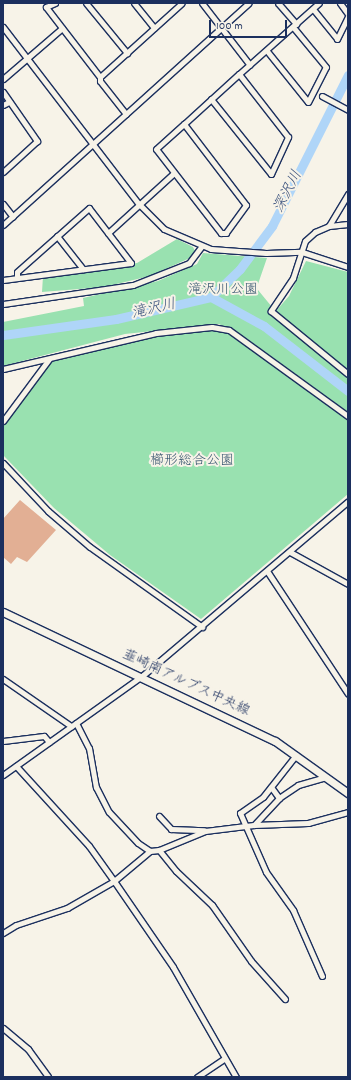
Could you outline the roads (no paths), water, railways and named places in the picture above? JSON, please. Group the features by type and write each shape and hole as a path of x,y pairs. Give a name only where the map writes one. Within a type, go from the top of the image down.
{"main road":[{"name":"韮崎南アルプス中央線","path":"3,612 142,676 275,741 348,793"}],"street":[{"path":"55,3 46,7 100,77 100,81 126,114"},
{"path":"86,3 127,53"},
{"path":"134,3 154,28"},
{"path":"202,3 250,65"},
{"path":"3,225 249,3"},
{"path":"267,51 308,102 326,67 278,3"},
{"path":"184,124 246,205 226,233 220,233 156,149 319,3"},
{"path":"313,9 337,39 348,15 340,3"},
{"path":"100,77 181,4"},
{"path":"3,28 139,204 164,229 202,246 235,252 302,252 348,267"},
{"path":"3,79 62,28"},
{"path":"211,99 271,174 288,137 240,74"},
{"path":"3,92 37,141 3,172"},
{"path":"322,96 348,110"},
{"path":"3,105 9,102"},
{"path":"108,233 174,173"},
{"path":"329,226 348,194"},
{"path":"3,204 13,217"},
{"path":"3,280 131,263 89,208 17,272 17,278"},
{"path":"348,224 329,226 309,236 293,278 271,312 348,374"},
{"path":"57,236 82,270"},
{"path":"3,304 133,285 189,262 202,246"},
{"path":"3,369 156,333 219,328 229,330 348,416"},
{"path":"3,421 49,359"},
{"path":"3,463 48,511 90,547 202,627"},
{"path":"3,774 142,676 202,627 348,501"},
{"path":"290,552 348,584"},
{"path":"267,571 346,685 348,694"},
{"path":"3,679 74,725 89,748 96,787 109,812 138,843 150,851"},
{"path":"3,741 44,736 49,742"},
{"path":"296,755 263,797 240,813 266,872 294,910 322,976"},
{"path":"16,766 89,846 114,880 173,967 224,1059 236,1077"},
{"path":"254,825 279,798 298,785 326,777"},
{"path":"270,787 279,798"},
{"path":"159,816 171,829 205,830 254,825 308,823 348,812"},
{"path":"3,933 16,925 67,908 114,880 150,851 159,850 205,830"},
{"path":"159,850 176,871 212,905 251,961 285,999"},
{"path":"3,1028 28,1049 48,1077"},
{"path":"196,1077 224,1059"}],"waterway":[{"name":"深沢川","path":"3,335 116,319 211,297 240,269 272,226 348,75"},
{"name":"滝沢川","path":"211,297 264,326 348,391"}],"park label":[{"name":"滝沢川公園","path":"223,290"},
{"name":"櫛形総合公園","path":"192,461"}]}
